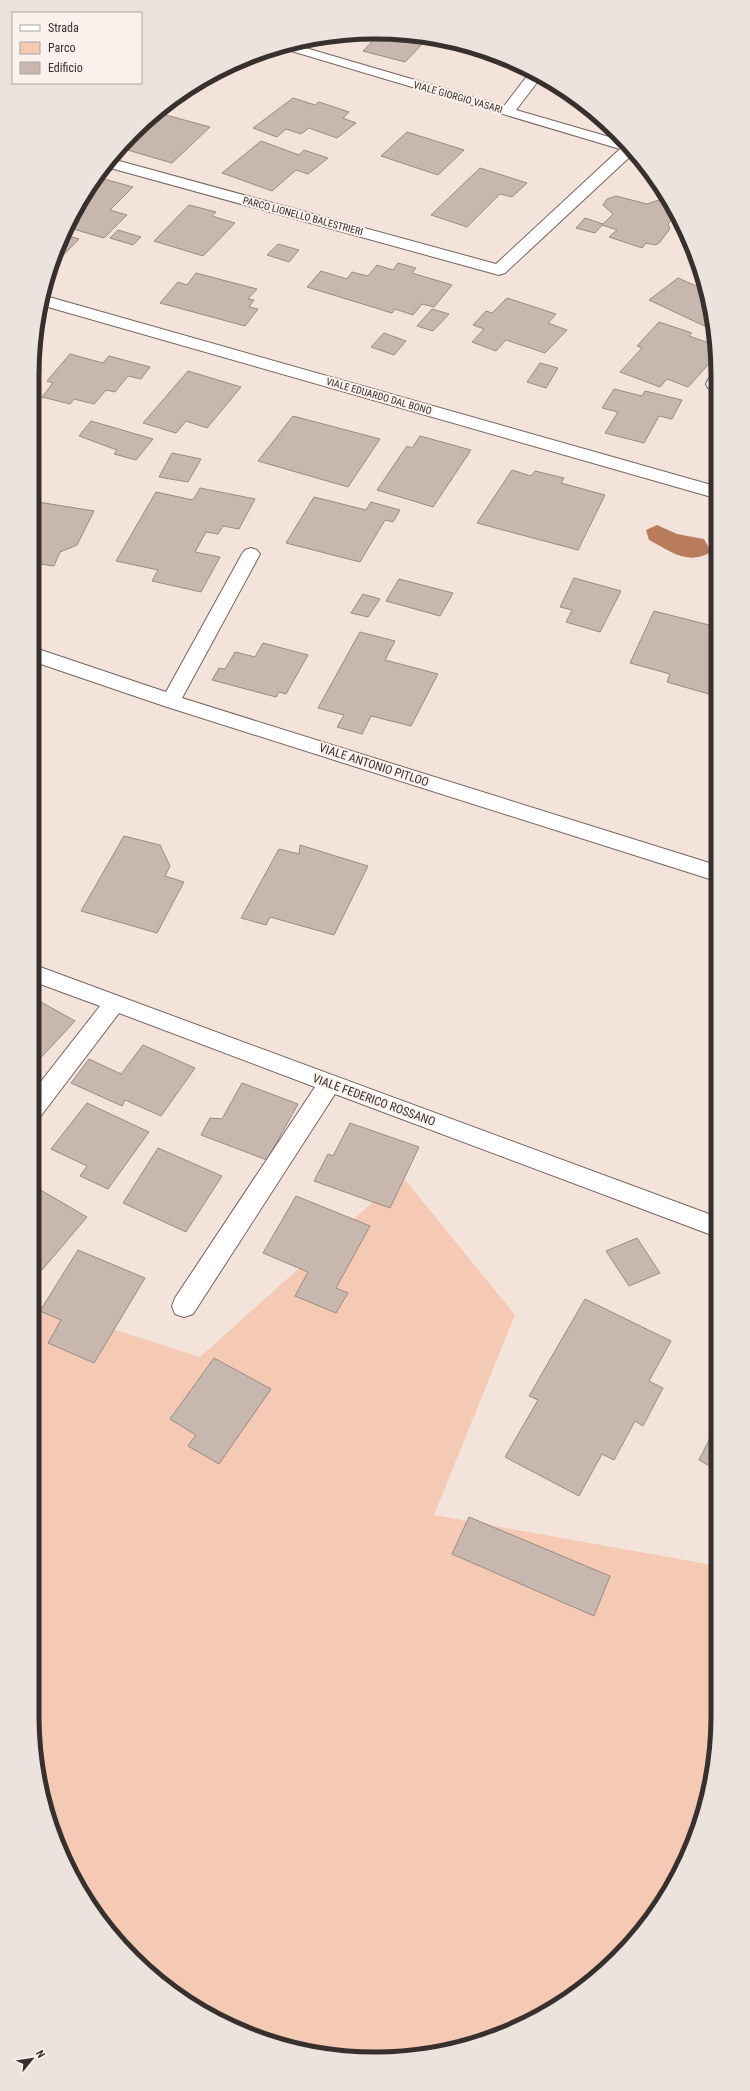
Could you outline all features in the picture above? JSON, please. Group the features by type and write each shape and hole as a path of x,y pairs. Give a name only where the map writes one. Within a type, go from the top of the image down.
{"street":[{"name":"VIALE GIORGIO VASARI","path":"293,49 620,145"},
{"path":"508,111 533,79"},
{"name":"PARCO LIONELLO BALESTRIERI","path":"113,164 499,270 627,152"},
{"name":"VIALE EDUARDO DAL BONO","path":"47,301 711,491"},
{"path":"171,701 251,554"},
{"name":"VIALE ANTONIO PITLOO","path":"39,656 171,701 711,871"},
{"name":"VIALE FEDERICO ROSSANO","path":"39,975 711,1225"},
{"path":"39,1101 115,1003"},
{"path":"184,1306 330,1083"}],"green space":[{"path":"402,1176 515,1315 434,1515 711,1565 711,1716 708,1760 700,1803 685,1845 666,1884 642,1921 628,1938 597,1969 580,1983 543,2007 524,2017 462,2041 441,2046 397,2051 375,2052 331,2049 309,2046 267,2034 226,2017 207,2007 170,1983 153,1969 122,1938 108,1921 84,1884 74,1865 50,1803 45,1782 40,1738 39,1305 200,1357"}],"shaded area":[{"path":"657,525 677,534 704,539 711,552 695,558 672,552 649,540 646,530"}],"building":[{"path":"374,39 424,43 405,62 363,51"},
{"path":"293,98 315,105 319,102 349,112 343,118 356,123 337,138 309,128 301,134 286,129 277,137 253,128"},
{"path":"163,114 210,127 172,163 125,149"},
{"path":"407,132 464,150 438,175 381,156"},
{"path":"261,141 299,155 304,150 328,158 308,174 296,170 272,191 222,173"},
{"path":"480,168 527,183 512,197 500,194 467,227 431,215"},
{"path":"104,179 133,187 110,210 127,215 104,238 73,229 80,221 77,220 99,184"},
{"path":"616,196 647,204 662,200 672,219 668,224 670,229 659,243 655,245 646,243 642,248 609,237 617,230 602,225 613,214 603,205 607,199"},
{"path":"189,205 216,212 212,216 235,223 203,256 154,241"},
{"path":"585,218 603,224 595,233 576,228"},
{"path":"118,230 141,237 133,245 110,238"},
{"path":"69,236 79,239 60,258"},
{"path":"278,244 299,250 289,262 267,255"},
{"path":"398,263 416,268 412,273 452,285 434,307 422,304 413,315 395,309 392,313 307,287 321,271 347,279 352,272 368,276 377,265 393,270"},
{"path":"196,273 257,289 248,299 254,300 249,307 258,309 245,326 160,303 178,282 187,285"},
{"path":"678,278 700,288 708,327 649,300"},
{"path":"507,298 556,314 548,323 567,330 545,353 506,340 496,351 472,342 484,329 473,325 486,311 492,313"},
{"path":"432,309 449,314 433,331 417,326"},
{"path":"659,322 692,333 689,336 709,343 710,362 688,387 667,379 660,387 620,372 642,348 637,346"},
{"path":"384,333 406,341 394,355 371,347"},
{"path":"70,354 103,363 109,356 150,367 141,379 128,376 115,392 106,390 94,404 74,399 70,404 42,397 53,383 47,381"},
{"path":"540,363 558,368 546,388 527,382"},
{"path":"188,371 241,387 207,428 186,421 176,433 143,423"},
{"path":"614,389 642,396 645,391 682,400 672,419 659,416 644,443 605,433 618,412 602,408"},
{"path":"293,416 380,439 348,487 258,461"},
{"path":"91,421 153,439 136,460 114,454 117,450 79,436"},
{"path":"420,436 471,450 433,507 377,490 407,446 412,448"},
{"path":"172,453 201,459 188,482 159,477"},
{"path":"512,470 531,476 535,471 564,478 561,483 605,495 578,550 477,523"},
{"path":"200,488 255,499 239,529 223,526 218,534 206,532 195,552 220,557 201,592 152,581 158,570 116,561 156,492 193,500"},
{"path":"314,497 366,510 371,502 400,510 393,522 385,520 360,562 286,543"},
{"path":"39,502 94,511 77,545 60,552 54,566 39,564"},
{"path":"574,578 621,591 600,632 566,622 572,610 560,607"},
{"path":"399,579 453,593 440,616 386,601"},
{"path":"363,594 380,599 368,617 351,613"},
{"path":"654,611 711,625 711,695 667,682 670,674 630,663"},
{"path":"360,632 395,641 385,660 438,674 411,726 371,716 362,734 337,727 344,715 318,708"},
{"path":"263,643 308,655 286,694 279,692 276,697 212,680 219,668 225,669 235,652 255,657"},
{"path":"124,836 160,845 170,866 165,876 184,882 157,933 81,911"},
{"path":"300,845 368,866 334,935 270,917 266,925 241,918 279,849 299,854"},
{"path":"39,1001 75,1021 39,1060"},
{"path":"143,1045 195,1068 161,1116 125,1100 122,1106 71,1083 89,1059 121,1074"},
{"path":"242,1083 298,1104 267,1160 201,1135 210,1118 222,1119"},
{"path":"87,1103 149,1132 108,1189 80,1176 87,1166 51,1149"},
{"path":"350,1123 419,1147 390,1208 314,1181 328,1154 333,1156"},
{"path":"158,1148 222,1176 186,1232 123,1203"},
{"path":"39,1189 87,1217 42,1270 39,1268"},
{"path":"296,1196 370,1226 336,1288 348,1293 336,1313 295,1296 308,1272 263,1253"},
{"path":"637,1238 660,1273 629,1286 606,1251"},
{"path":"78,1250 145,1278 94,1363 48,1343 61,1320 40,1311"},
{"path":"585,1299 671,1341 649,1381 663,1388 643,1426 635,1421 614,1460 602,1454 579,1496 505,1457 538,1400 529,1396"},
{"path":"214,1358 271,1389 219,1464 188,1446 196,1435 170,1419"},
{"path":"711,1436 711,1467 699,1460"},
{"path":"469,1517 610,1576 594,1616 452,1554"}]}
